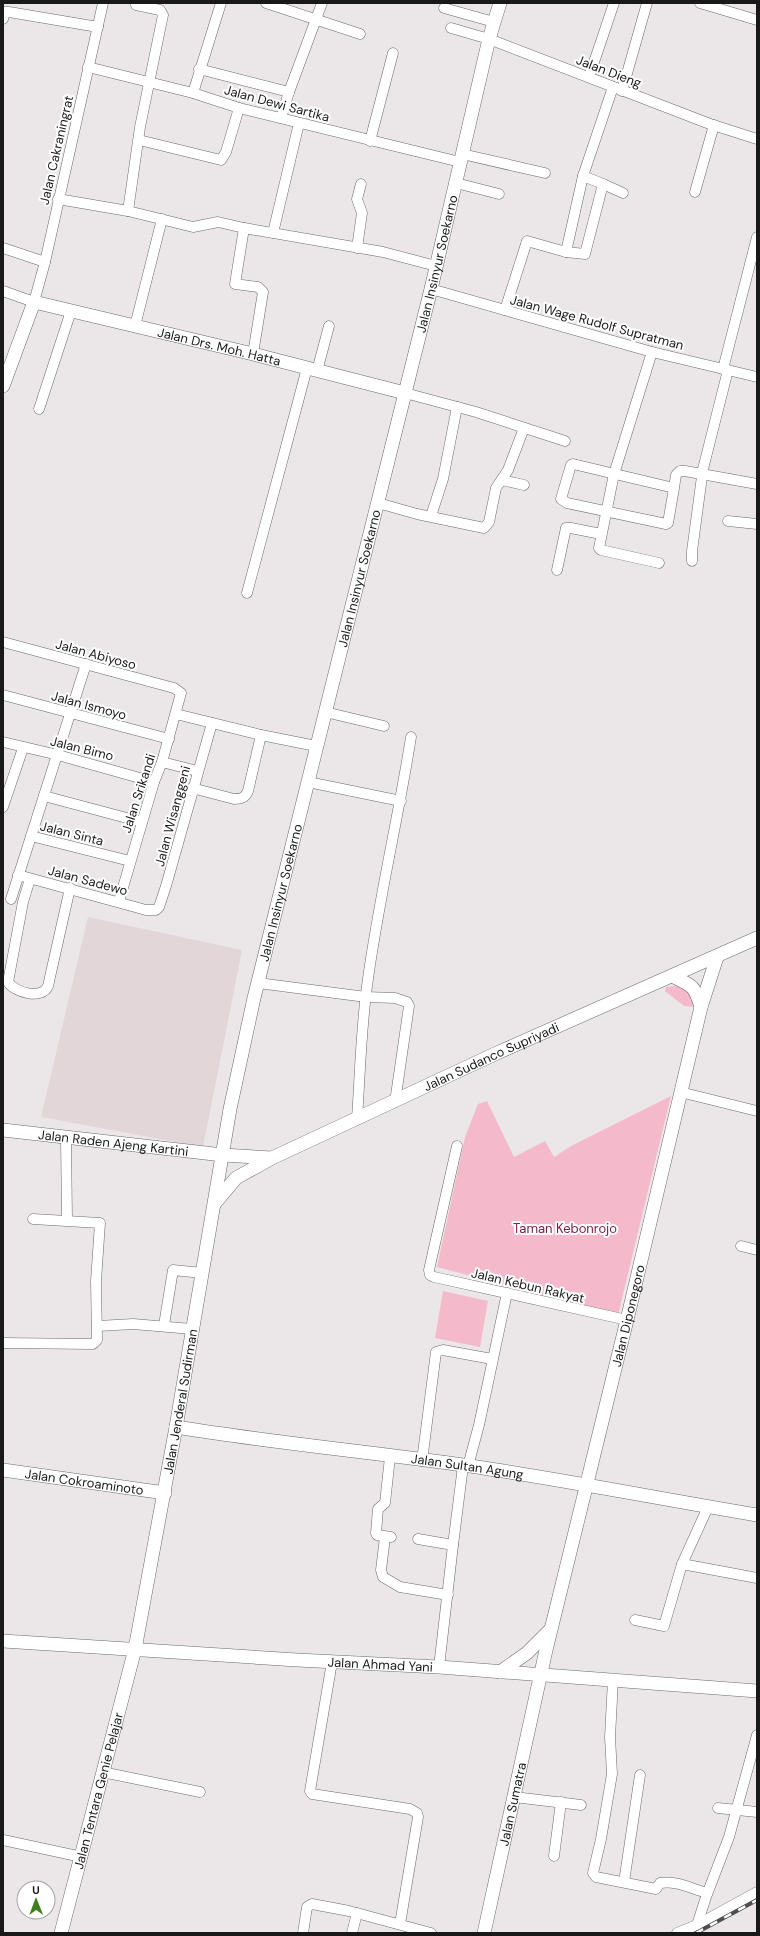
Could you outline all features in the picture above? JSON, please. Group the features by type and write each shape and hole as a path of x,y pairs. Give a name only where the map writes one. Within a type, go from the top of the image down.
{"main road":[{"name":"Jalan Insinyur Soekarno","path":"223,1154 230,1109 258,982 431,289 489,39 500,3"},
{"name":"Jalan Drs. Moh. Hatta","path":"34,302 253,354 405,393"},
{"path":"3,386 34,302"},
{"name":"Jalan Sudanco Supriyadi","path":"223,1154 272,1158 445,1078 757,938"},
{"name":"Jalan Diponegoro","path":"541,1675 586,1484 627,1320 680,1092 701,1007 717,957"},
{"path":"672,976 690,985 696,990 701,1007"},
{"name":"Jalan Raden Ajeng Kartini","path":"3,1130 223,1154"},
{"name":"Jalan Jenderal Sudirman","path":"135,1649 165,1493 213,1205 223,1154"},
{"path":"213,1205 236,1178 272,1158"},
{"name":"Jalan Sultan Agung","path":"176,1427 240,1438 466,1466 586,1484 757,1515"},
{"name":"Jalan Cokroaminoto","path":"3,1470 165,1493"},
{"path":"500,1672 527,1653 553,1627"},
{"name":"Jalan Ahmad Yani","path":"3,1641 327,1662 438,1667 757,1690"},
{"name":"Jalan Tentara Genie Pelajar","path":"61,1933 82,1858 102,1772 135,1649"},
{"name":"Jalan Sumatra","path":"484,1933 541,1675"}],"street":[{"name":"Jalan Cakraningrat","path":"34,302 45,262 88,67 104,3"},
{"path":"193,93 199,69 221,3"},
{"path":"266,3 360,34"},
{"path":"281,118 322,3"},
{"path":"589,77 614,3"},
{"path":"566,252 583,176 618,89 647,3"},
{"path":"700,3 757,20"},
{"path":"128,212 149,82 163,13 160,10 136,5"},
{"path":"444,8 494,22"},
{"path":"3,19 5,12 9,12 98,27"},
{"name":"Jalan Dieng","path":"451,28 489,39 714,125 757,139"},
{"path":"370,141 393,53"},
{"name":"Jalan Dewi Sartika","path":"88,67 193,93 239,108 370,141 545,173"},
{"path":"199,69 289,92"},
{"path":"139,140 221,160 226,152 239,108"},
{"path":"273,234 299,123"},
{"path":"695,192 714,125"},
{"path":"583,176 623,193"},
{"path":"456,182 499,194"},
{"path":"357,248 362,213 357,199 361,184"},
{"path":"505,310 527,242 566,252 585,254 603,184"},
{"path":"58,199 162,218 193,227 204,226 213,222 273,234 383,252 436,266"},
{"path":"135,326 162,218"},
{"path":"244,228 235,284 258,288 263,292 253,354"},
{"path":"692,561 692,551 704,468 725,369 757,237"},
{"path":"3,248 45,262"},
{"name":"Jalan Wage Rudolf Supratman","path":"431,289 652,352 757,377"},
{"path":"3,291 34,302"},
{"path":"39,410 71,311"},
{"path":"247,593 312,369 329,326"},
{"path":"652,352 614,474 599,547 601,550 660,563"},
{"path":"405,393 476,412 565,440"},
{"path":"431,516 443,480 457,408"},
{"path":"378,503 484,528 489,522 494,492 512,463 524,428"},
{"path":"674,488 572,464 561,497 562,500 567,503 667,524 674,488 676,475 680,471 704,468 757,484"},
{"path":"502,480 524,485"},
{"path":"728,521 757,524"},
{"path":"556,570 566,528 601,534"},
{"name":"Jalan Abiyoso","path":"3,642 174,688 181,693"},
{"path":"23,902 7,898 18,875 58,755 86,664"},
{"name":"Jalan Srikandi","path":"119,902 154,782 169,739 181,693"},
{"name":"Jalan Ismoyo","path":"3,695 169,739"},
{"path":"325,712 384,726"},
{"path":"176,714 261,735 316,746"},
{"name":"Jalan Wisanggeni","path":"152,911 159,907 166,886 192,788 212,723"},
{"path":"192,788 234,799 244,797 248,790 261,735"},
{"path":"356,1119 366,997 378,910 401,801 411,737"},
{"name":"Jalan Bimo","path":"3,742 23,748 58,755 154,782"},
{"path":"3,807 6,786 23,748"},
{"path":"162,762 197,771"},
{"path":"308,782 401,801"},
{"path":"44,796 142,822"},
{"name":"Jalan Sinta","path":"31,836 130,861"},
{"name":"Jalan Sadewo","path":"18,875 152,911"},
{"path":"30,879 23,902 8,982 13,988 33,994 42,994 46,992 70,888"},
{"path":"258,982 366,997 395,998 405,1000 409,1006 400,1099"},
{"path":"680,1092 757,1111"},
{"path":"66,1138 67,1220"},
{"name":"Jalan Kebun Rakyat","path":"457,1146 429,1270 430,1275 434,1278 627,1320"},
{"path":"3,1343 93,1344 97,1340 98,1326 96,1281 101,1225 98,1222 33,1219"},
{"path":"741,1246 757,1250"},
{"path":"164,1325 173,1270 202,1273"},
{"path":"438,1667 453,1545 466,1466 479,1425 507,1293"},
{"path":"98,1326 133,1324 164,1325 192,1329"},
{"path":"422,1461 436,1352 443,1350 492,1359"},
{"path":"390,1457 385,1503 378,1509 376,1533 377,1535 388,1537 382,1570 383,1577 400,1587 448,1595"},
{"path":"635,1620 664,1626 682,1564 708,1507"},
{"path":"418,1539 453,1545"},
{"path":"682,1564 757,1578"},
{"path":"327,1662 310,1791 312,1794 410,1809 417,1813 418,1817 400,1924"},
{"path":"613,1680 610,1738 612,1774 601,1839 593,1873 596,1877 656,1889 661,1883 684,1885 687,1888 707,1893"},
{"path":"697,1925 707,1893 729,1837 757,1735"},
{"path":"102,1772 200,1792"},
{"path":"624,1882 640,1775"},
{"path":"514,1797 581,1805"},
{"path":"554,1856 561,1802"},
{"path":"718,1808 757,1812"},
{"path":"3,1840 82,1858"},
{"path":"677,1933 697,1925 757,1892"},
{"path":"302,1933 309,1905 312,1904 357,1913 431,1933"},
{"path":"352,1933 357,1913"}],"shaded area":[{"path":"88,917 242,950 203,1147 41,1117"}],"green space":[{"path":"666,987 686,987 696,1001 693,1007 684,1006 665,991"},
{"name":"Taman Kebonrojo","path":"671,1096 618,1315 437,1267 465,1137 478,1104 487,1101 514,1157 545,1141 554,1157 571,1146"},
{"path":"443,1291 488,1301 480,1347 435,1338"}],"railway":[{"path":"696,1933 757,1900"}]}
